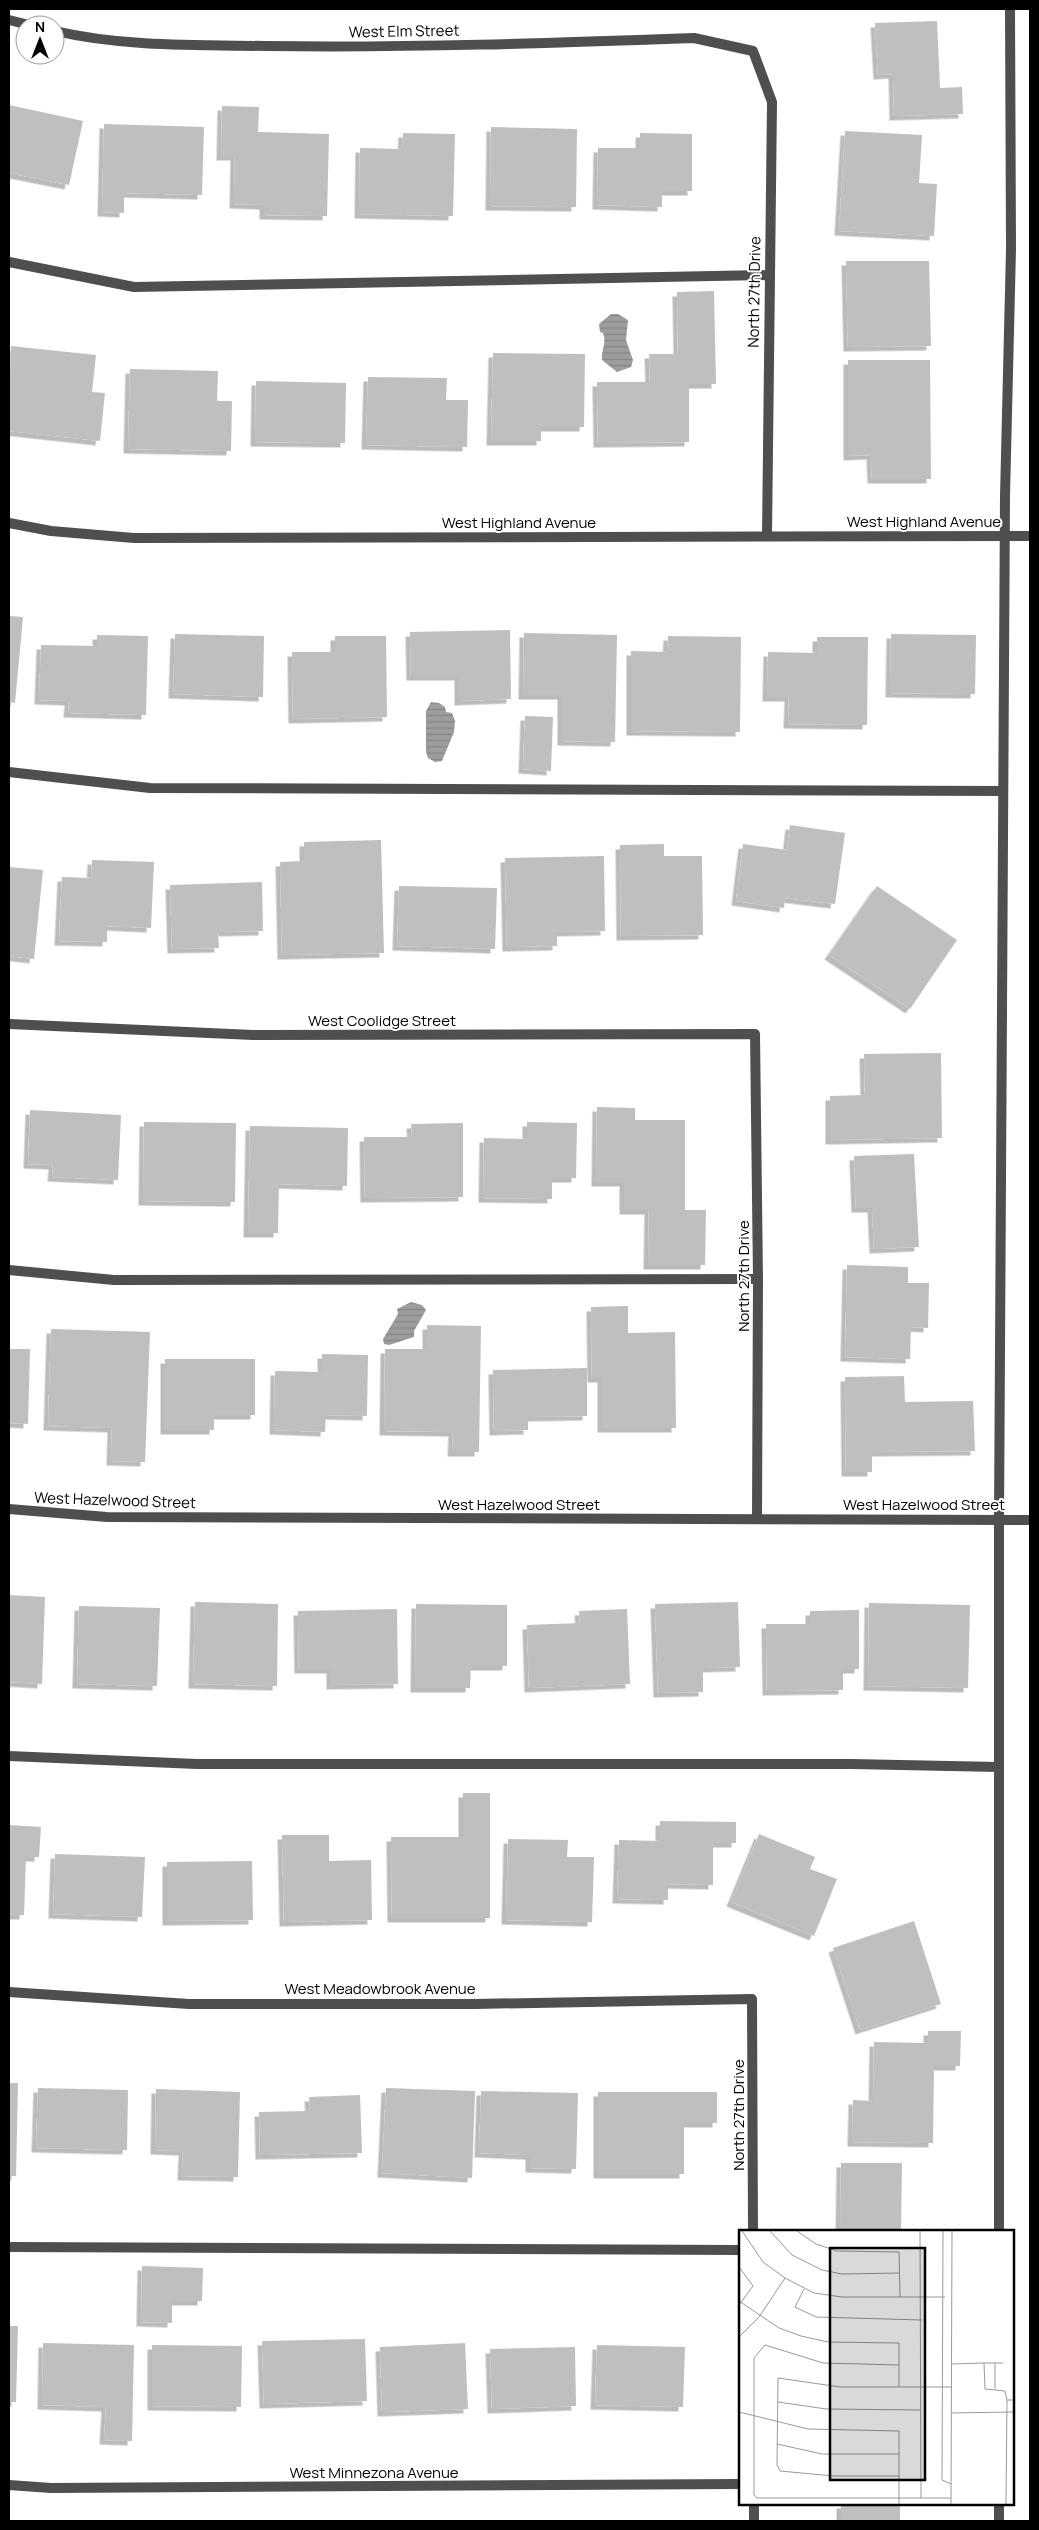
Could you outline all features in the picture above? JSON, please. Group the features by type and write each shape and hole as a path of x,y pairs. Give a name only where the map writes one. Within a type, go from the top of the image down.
{"street":[{"path":"998,2230 999,1520 1005,536 1011,249 1010,9"},
{"name":"West Elm Street","path":"65,33 161,44 327,47 694,38 753,51"},
{"name":"North 27th Drive","path":"753,51 772,102 767,536"},
{"path":"9,262 134,286 770,274"},
{"name":"West Highland Avenue","path":"9,523 52,531 134,538 1030,536"},
{"path":"9,772 150,788 1003,791"},
{"name":"West Coolidge Street","path":"9,1024 253,1035 755,1034"},
{"name":"North 27th Drive","path":"755,1034 758,1279 757,1518"},
{"path":"9,1270 114,1280 758,1279"},
{"name":"West Hazelwood Street","path":"9,1509 107,1518 304,1520 757,1518 1030,1520"},
{"path":"9,1756 197,1764 852,1764 998,1768"},
{"name":"West Meadowbrook Avenue","path":"9,1992 189,2004 475,2004 752,1999"},
{"name":"North 27th Drive","path":"752,1999 753,2230"},
{"path":"9,2247 739,2250"},
{"name":"West Minnezona Avenue","path":"9,2485 52,2488 739,2484"},
{"path":"754,2505 754,2521"},
{"path":"998,2505 998,2521"}],"shaded area":[{"path":"611,314 618,314 628,320 626,340 633,360 631,367 617,372 602,360 604,340 599,324"},
{"path":"431,702 439,703 445,707 446,712 452,713 455,721 454,732 442,761 435,762 428,758 426,752 426,711"},
{"path":"411,1302 422,1305 426,1310 414,1331 414,1337 389,1345 384,1344 383,1339 398,1314 397,1309"}],"building":[{"path":"937,21 940,88 962,87 963,114 894,116 893,74 878,75 875,23"},
{"path":"9,105 83,121 69,185 9,173"},
{"path":"222,106 259,107 258,132 329,134 327,216 264,215 264,205 234,204 235,156 221,156"},
{"path":"104,124 204,127 202,195 124,193 124,213 102,212"},
{"path":"491,127 577,129 576,207 490,206"},
{"path":"845,131 922,135 919,183 937,184 934,236 839,231"},
{"path":"403,133 455,134 453,216 359,214 360,148 402,149"},
{"path":"640,133 692,134 692,191 662,191 662,207 597,205 598,148 640,148"},
{"path":"846,261 929,261 931,346 848,347"},
{"path":"714,291 716,384 689,384 689,442 598,443 597,382 650,382 649,354 678,354 677,292"},
{"path":"11,346 96,355 92,392 105,393 100,441 9,431"},
{"path":"493,353 585,354 584,427 541,427 541,441 491,441"},
{"path":"848,360 930,360 931,479 872,479 871,455 848,456"},
{"path":"130,369 218,371 217,401 232,401 231,451 128,449"},
{"path":"368,377 447,378 446,400 468,400 467,447 366,445"},
{"path":"256,381 346,383 345,443 255,442"},
{"path":"9,616 23,617 15,703 9,702"},
{"path":"510,630 511,699 459,701 459,676 411,676 410,632"},
{"path":"524,633 617,635 615,742 562,741 562,695 523,695"},
{"path":"175,634 264,636 263,697 173,694"},
{"path":"891,634 976,635 975,694 890,693"},
{"path":"97,635 148,636 146,715 68,713 69,701 39,700 41,645 97,646"},
{"path":"335,636 386,636 387,717 293,719 292,652 335,652"},
{"path":"668,636 741,637 740,732 631,731 631,651 667,652"},
{"path":"817,637 868,637 867,725 788,724 789,697 767,697 768,652 817,653"},
{"path":"525,716 553,717 551,771 523,769"},
{"path":"790,825 845,833 835,904 785,898 784,908 736,901 743,844 787,850"},
{"path":"381,840 384,953 282,955 280,862 304,861 304,842"},
{"path":"664,844 664,856 702,856 703,935 621,936 620,845"},
{"path":"604,856 605,931 557,932 557,946 507,947 505,858"},
{"path":"92,860 154,862 151,928 107,926 107,942 59,941 62,877 91,878"},
{"path":"9,867 43,870 34,959 9,956"},
{"path":"262,882 263,931 218,932 219,948 172,949 170,885"},
{"path":"399,886 497,888 495,949 397,946"},
{"path":"877,886 957,940 910,1009 829,955"},
{"path":"941,1053 942,1138 830,1140 830,1096 865,1095 864,1054"},
{"path":"597,1107 635,1108 635,1120 685,1120 685,1210 706,1210 705,1265 648,1265 649,1210 624,1210 624,1182 596,1182"},
{"path":"30,1110 121,1115 118,1180 52,1177 53,1165 28,1164"},
{"path":"144,1122 236,1123 235,1202 143,1201"},
{"path":"527,1122 577,1123 576,1178 552,1178 552,1199 483,1198 484,1138 527,1139"},
{"path":"463,1123 463,1197 365,1198 364,1137 412,1137 411,1124"},
{"path":"250,1126 348,1128 347,1186 279,1184 278,1233 248,1233"},
{"path":"914,1154 919,1247 874,1249 872,1208 856,1208 854,1156"},
{"path":"847,1265 908,1267 908,1283 929,1283 928,1328 911,1327 910,1359 845,1357"},
{"path":"628,1306 628,1333 675,1332 676,1428 602,1428 602,1378 592,1378 591,1307"},
{"path":"427,1325 481,1326 479,1452 452,1452 453,1432 384,1431 385,1349 427,1349"},
{"path":"51,1329 150,1332 145,1462 111,1461 112,1428 48,1426"},
{"path":"9,1349 30,1349 28,1424 9,1423"},
{"path":"322,1354 368,1355 367,1416 326,1415 325,1432 274,1430 275,1371 322,1372"},
{"path":"165,1359 255,1359 255,1415 214,1415 214,1430 165,1430"},
{"path":"587,1368 587,1416 528,1417 528,1430 494,1431 493,1370"},
{"path":"904,1376 905,1402 973,1401 975,1451 872,1452 872,1472 846,1472 845,1377"},
{"path":"9,1595 45,1597 42,1684 9,1682"},
{"path":"195,1602 278,1604 277,1686 193,1684"},
{"path":"738,1602 740,1667 703,1668 703,1692 658,1693 655,1604"},
{"path":"869,1603 970,1605 968,1688 868,1686"},
{"path":"416,1604 507,1605 507,1666 471,1666 470,1688 415,1688"},
{"path":"79,1606 160,1608 157,1686 77,1684"},
{"path":"397,1609 398,1684 331,1685 331,1669 299,1669 298,1611"},
{"path":"627,1609 630,1684 529,1688 527,1625 580,1623 579,1611"},
{"path":"859,1610 859,1669 843,1669 843,1690 767,1691 766,1624 810,1624 810,1611"},
{"path":"463,1793 490,1793 490,1918 392,1918 391,1837 463,1837"},
{"path":"660,1821 736,1822 736,1843 713,1843 713,1885 668,1884 668,1900 617,1899 619,1840 660,1841"},
{"path":"9,1825 41,1827 39,1857 26,1857 24,1915 9,1915"},
{"path":"759,1834 815,1857 810,1869 837,1879 814,1936 731,1902"},
{"path":"282,1835 329,1835 329,1861 371,1860 372,1920 284,1922"},
{"path":"508,1839 568,1840 567,1857 594,1857 592,1922 506,1920"},
{"path":"55,1854 145,1857 142,1917 53,1914"},
{"path":"252,1861 253,1920 167,1921 167,1862"},
{"path":"914,1921 941,2004 860,2030 833,1948"},
{"path":"928,2031 961,2031 960,2066 934,2066 933,2143 852,2142 853,2100 873,2101 874,2042 928,2043"},
{"path":"9,2083 18,2083 16,2176 9,2176"},
{"path":"38,2088 128,2090 127,2150 36,2148"},
{"path":"386,2088 475,2091 472,2178 382,2173"},
{"path":"156,2089 240,2092 238,2177 182,2176 183,2151 155,2150"},
{"path":"481,2091 578,2093 576,2169 530,2168 530,2155 479,2153"},
{"path":"598,2092 717,2092 717,2123 684,2123 684,2174 598,2174"},
{"path":"360,2095 362,2153 260,2155 259,2112 310,2111 309,2097"},
{"path":"841,2163 902,2163 901,2230 840,2230"},
{"path":"142,2266 203,2268 202,2301 172,2301 172,2323 141,2322"},
{"path":"9,2326 18,2326 16,2402 9,2402"},
{"path":"365,2339 367,2401 264,2404 262,2341"},
{"path":"43,2343 134,2345 132,2441 104,2440 106,2407 42,2405"},
{"path":"465,2343 468,2409 382,2412 380,2347"},
{"path":"152,2345 242,2346 241,2407 152,2406"},
{"path":"597,2345 685,2347 683,2407 595,2405"},
{"path":"575,2347 576,2406 492,2409 490,2349"},
{"path":"841,2505 900,2505 900,2521 841,2521"}]}
